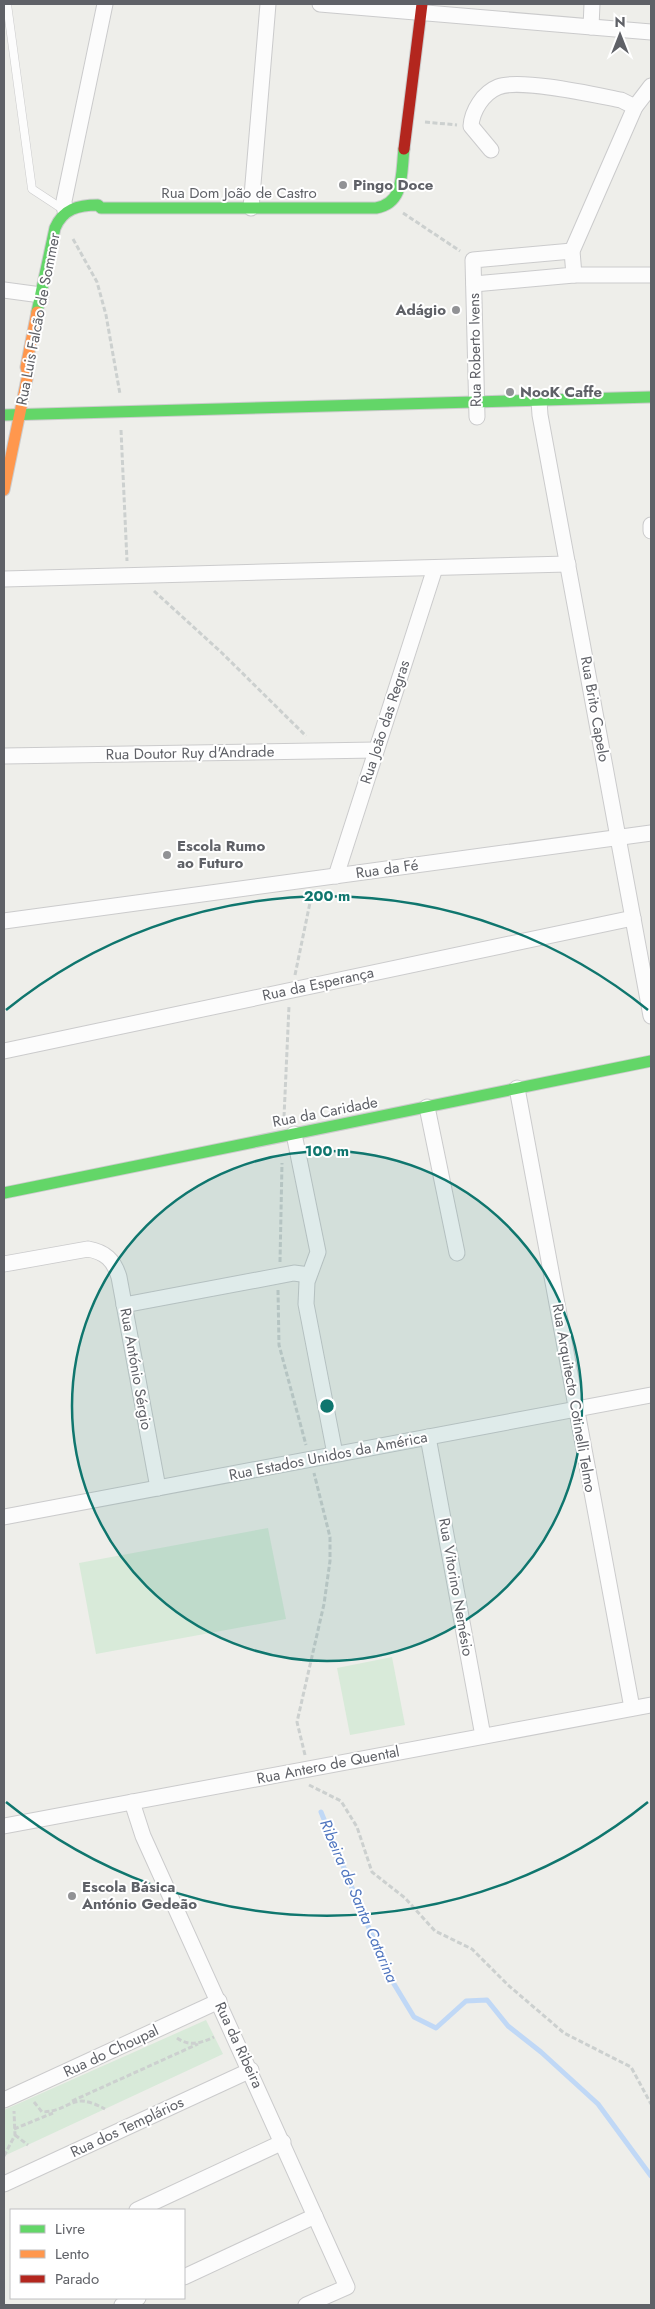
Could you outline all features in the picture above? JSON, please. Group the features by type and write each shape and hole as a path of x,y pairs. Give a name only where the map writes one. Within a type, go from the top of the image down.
{"street":[{"name":"Rua Luis Falcão de Sommer","path":"4,490 21,428 19,414 28,374 26,367 55,228 60,216 65,211 64,201 105,4"},
{"path":"251,208 268,4"},
{"path":"320,4 422,8 651,32"},
{"path":"590,27 592,4"},
{"path":"390,204 398,194 422,8"},
{"path":"491,150 471,126 472,113 484,98 498,87 517,83 621,100 635,107"},
{"path":"574,275 572,251 635,107 651,86"},
{"name":"Rua Dom João de Castro","path":"65,211 84,205 98,205 101,208 376,208 390,204"},
{"path":"473,260 572,251"},
{"name":"Rua Roberto Ivens","path":"473,260 477,413"},
{"path":"474,284 574,275 651,275"},
{"path":"4,290 41,295"},
{"path":"4,414 540,412 651,398"},
{"name":"Rua Brito Capelo","path":"540,412 651,1016"},
{"path":"4,428 21,428"},
{"path":"651,525 651,531"},
{"path":"4,579 568,564"},
{"name":"Rua João das Regras","path":"336,876 435,568"},
{"name":"Rua Doutor Ruy d'Andrade","path":"4,756 376,750"},
{"name":"Rua da Fé","path":"4,921 619,839 651,833"},
{"name":"Rua da Esperança","path":"4,1051 633,918"},
{"name":"Rua da Caridade","path":"4,1193 651,1061"},
{"name":"Rua Arquitecto Cotinelli Telmo","path":"517,1088 632,1708"},
{"path":"427,1107 457,1253"},
{"path":"294,1134 318,1252 309,1275 306,1304 335,1454"},
{"name":"Rua António Sérgio","path":"4,1264 88,1249 105,1254 117,1268 158,1488"},
{"path":"124,1305 294,1273 309,1275"},
{"name":"Rua Estados Unidos da América","path":"4,1517 651,1395"},
{"name":"Rua Vitorino Nemésio","path":"428,1437 483,1736"},
{"name":"Rua Antero de Quental","path":"4,1826 651,1705"},
{"name":"Rua da Ribeira","path":"132,1802 143,1836 251,2070 347,2287 306,2305"},
{"name":"Rua do Choupal","path":"9,2103 219,2001"},
{"name":"Rua dos Templários","path":"4,2184 251,2070"},
{"path":"139,2209 282,2142"},
{"path":"185,2277 316,2216"},
{"path":"122,2305 136,2299"}],"lane":[{"path":"7,4 32,189 65,211"}],"path":[{"path":"407,120 471,126"},
{"path":"390,204 473,260"},
{"path":"303,1770 309,1786 341,1801 356,1827 372,1872 406,1898 435,1931 472,1949 508,1985 564,2033 631,2067 651,2104"},
{"path":"172,2035 182,2042 198,2044"},
{"path":"14,2129 57,2111 72,2101 214,2037"},
{"path":"30,2098 42,2112 57,2111"},
{"path":"72,2101 90,2101 105,2109"},
{"path":"4,2156 14,2135 9,2103"},
{"path":"14,2135 28,2145"}],"green space":[{"path":"268,1528 286,1619 96,1654 79,1563"},
{"path":"392,1657 405,1725 350,1735 337,1668"},
{"path":"206,2020 223,2054 4,2156 4,2110"}],"waterway":[{"name":"Ribeira de Santa Catarina","path":"321,1812 394,1984 414,2017 436,2028 466,2001 487,2000 508,2026 541,2052 598,2104 651,2176"}],"traffic: fast":[{"path":"37,312 55,228 62,216 72,209 98,205 101,208 376,208 385,205 397,193 400,186 404,149"},
{"path":"4,415 651,397"},
{"path":"4,1193 651,1061"}],"traffic: slow":[{"path":"4,490 28,374 26,367 37,312"}],"traffic: jam":[{"path":"404,149 422,4"}],"place":[{"name":"Pingo Doce","path":"343,185"},
{"name":"Adágio","path":"456,310"},
{"name":"NooK Caffe","path":"510,392"},
{"name":"Escola Rumo ao Futuro","path":"167,855"},
{"name":"Escola Básica António Gedeão","path":"72,1896"}]}
